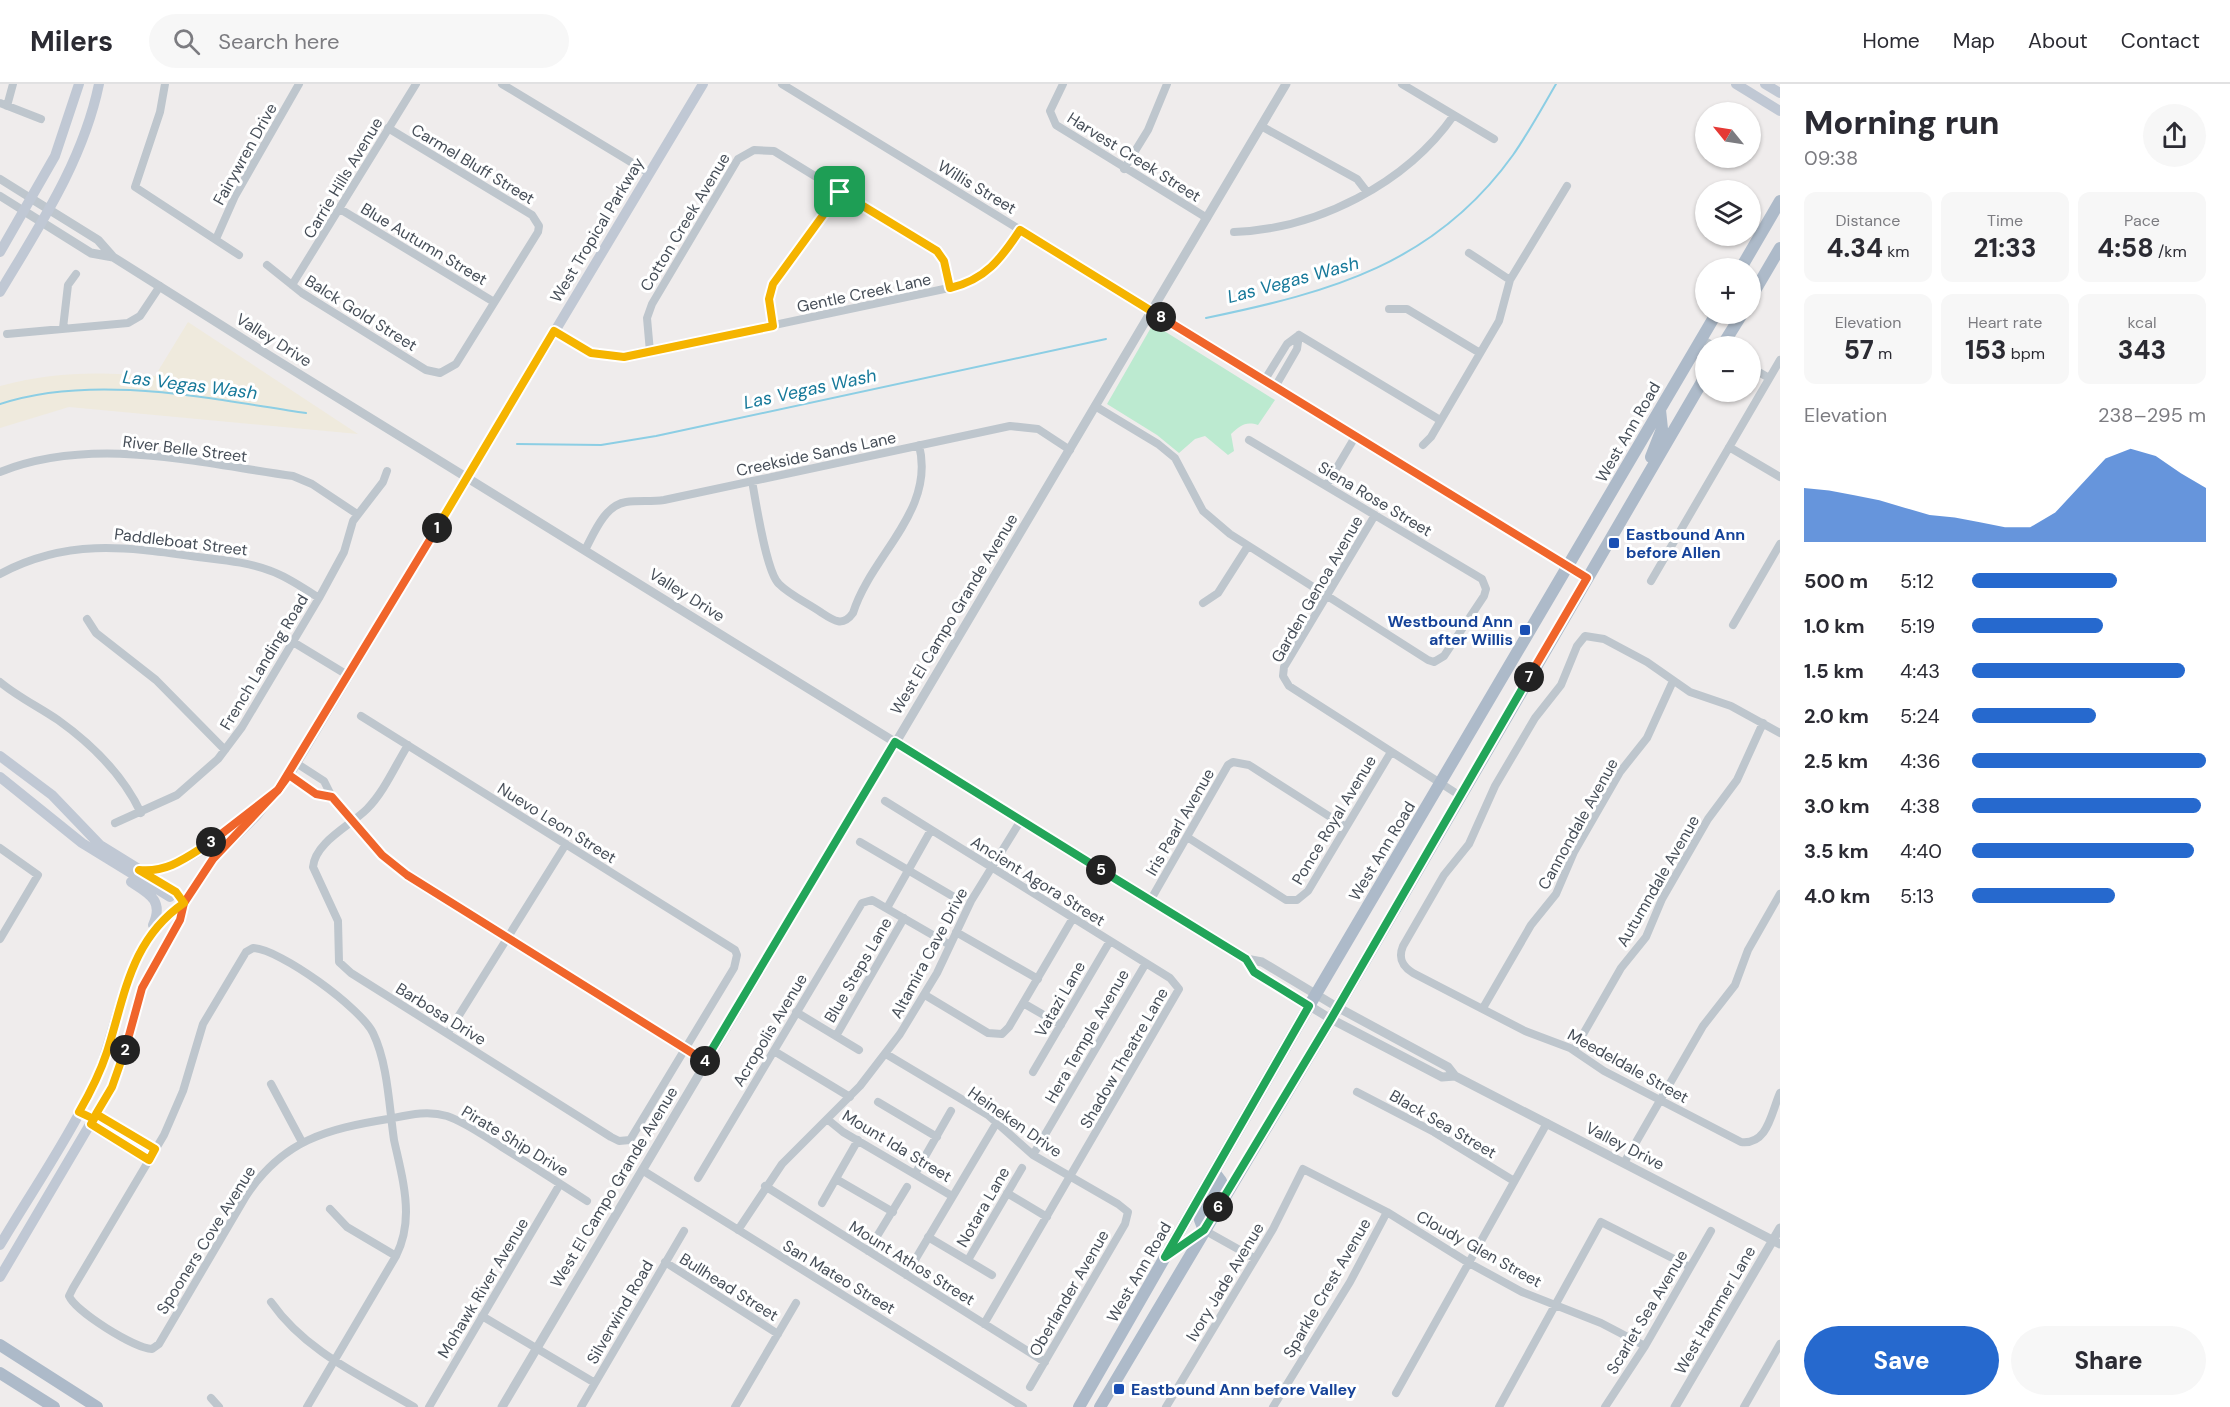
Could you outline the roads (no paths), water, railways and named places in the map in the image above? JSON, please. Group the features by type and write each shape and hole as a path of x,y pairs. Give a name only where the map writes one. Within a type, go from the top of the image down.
{"main road":[{"path":"0,252 55,156 79,84"},
{"path":"0,292 50,210 85,134 99,84"},
{"name":"West Tropical Parkway","path":"0,1277 94,1119 122,1062 142,988 180,920 184,903 213,859 278,790 289,775 703,84"},
{"path":"1736,84 1780,111"},
{"path":"1765,84 1780,93"},
{"path":"1748,258 1780,201"},
{"path":"1761,280 1780,248"},
{"name":"West Ann Road","path":"1079,1407 1309,1006 1695,349"},
{"name":"West Ann Road","path":"1100,1407 1331,1019 1459,795 1695,394"},
{"path":"1633,499 1662,429 1660,410"},
{"path":"0,756 52,795 100,845 176,892 184,903"},
{"path":"0,777 82,843 184,903"},
{"path":"139,870 161,870 184,859 215,840 278,790"},
{"path":"58,825 75,845 143,890 155,902 156,917 135,963"},
{"name":"West Tropical Parkway","path":"0,1245 79,1112 106,1054 122,993 135,963 165,916 184,903"},
{"path":"1165,1257 1204,1230 1200,1220 1221,1181 1215,1173"},
{"path":"0,1345 97,1407"},
{"path":"0,1373 54,1407"}],"street":[{"path":"13,84 3,105 41,119"},
{"path":"165,84 160,112 135,187 239,255"},
{"name":"Fairywren Drive","path":"216,239 235,196 299,84"},
{"name":"Carrie Hills Avenue","path":"292,285 416,84"},
{"path":"502,84 649,173"},
{"name":"Willis Street","path":"782,84 1587,578"},
{"name":"Harvest Creek Street","path":"1063,84 1051,105 1050,116 1056,125 1206,218"},
{"path":"1124,169 1148,130 1167,84"},
{"name":"West El Campo Grande Avenue","path":"502,1407 1286,84"},
{"path":"1408,85 1494,139"},
{"path":"1234,232 1299,223 1335,210 1366,192 1414,158 1443,130 1454,115"},
{"path":"1261,126 1357,179 1366,192"},
{"name":"Carmel Bluff Street","path":"388,128 532,215 539,226 538,232 494,302"},
{"name":"Cotton Creek Avenue","path":"650,352 647,318 652,304 738,159 754,150 774,151 840,192"},
{"name":"Valley Drive","path":"0,179 98,240 113,257 1246,959 1262,962 1337,1007 1448,1067 1455,1076 1777,1242"},
{"path":"1422,445 1440,420 1499,321 1510,280 1567,186"},
{"path":"773,326 769,299 773,284 840,192 937,251 944,261 950,288"},
{"name":"Valley Drive","path":"0,196 92,253 113,257"},
{"name":"Blue Autumn Street","path":"340,209 494,302"},
{"name":"Gentle Creek Lane","path":"554,331 601,356 624,357 950,288 975,280 986,273 1001,258 1020,230"},
{"path":"1469,253 1510,280"},
{"name":"Balck Gold Street","path":"267,265 292,285 433,373 446,372 456,364 494,302"},
{"path":"63,328 68,285 76,274"},
{"path":"7,334 128,323 140,316 160,286"},
{"path":"1389,309 1407,309 1480,353"},
{"path":"1299,334 1440,420"},
{"path":"1264,381 1287,344 1299,334"},
{"path":"1275,387 1297,349 1299,334"},
{"path":"1651,581 1780,360"},
{"path":"1761,373 1769,378"},
{"path":"1095,406 1175,458 1203,511 1218,525 1328,595"},
{"name":"Creekside Sands Lane","path":"585,550 605,516 620,503 664,500 1020,425 1038,429 1070,450"},
{"path":"1326,486 1355,437"},
{"name":"Siena Rose Street","path":"1249,440 1477,575 1484,584 1484,596 1449,651 1439,660 1428,660 1328,595"},
{"path":"752,481 773,575 786,590 830,619 840,623 853,614 917,501 924,470 919,445"},
{"path":"1729,447 1780,477"},
{"name":"River Belle Street","path":"0,472 61,457 134,454 293,476 312,484 357,514"},
{"name":"French Landing Road","path":"115,823 177,795 225,750 242,727 319,598 344,552 357,514 383,482 387,471"},
{"name":"Garden Genoa Avenue","path":"1375,515 1284,667 1283,676 1289,686 1391,752"},
{"path":"1733,625 1780,544"},
{"path":"1203,603 1218,593 1248,546"},
{"name":"Paddleboat Street","path":"0,574 19,564 64,551 123,547 255,565 285,577 319,598"},
{"path":"87,619 96,633 156,680 225,750"},
{"name":"Meedeldale Street","path":"1673,681 1647,662 1604,639 1585,636 1577,646 1561,686 1535,718 1490,796 1473,837 1444,875 1403,946 1401,958 1405,968 1526,1031 1574,1050 1604,1071 1741,1142 1752,1142 1766,1129 1780,1093"},
{"path":"293,642 349,676"},
{"path":"1673,681 1690,692 1731,706 1780,733"},
{"name":"Cannondale Avenue","path":"1483,1008 1531,925 1556,894 1574,852 1620,772 1651,731 1673,681"},
{"path":"0,682 71,730 101,757 124,781 141,813"},
{"name":"Nuevo Leon Street","path":"361,716 730,946 737,955 734,968 686,1049"},
{"name":"Autumndale Avenue","path":"1574,1050 1621,968 1646,937 1662,899 1708,819 1737,780 1763,723"},
{"path":"354,821 373,801 408,745"},
{"path":"1391,752 1459,795"},
{"name":"Ponce Royal Avenue","path":"1187,837 1286,900 1297,900 1308,891 1391,752"},
{"name":"Iris Pearl Avenue","path":"1150,901 1228,765 1238,760 1346,827"},
{"path":"296,763 327,784 332,797 394,866 706,1061"},
{"path":"289,775 320,796 332,797"},
{"path":"311,791 320,778"},
{"name":"Ancient Agora Street","path":"885,801 1177,983"},
{"name":"Altamira Cave Drive","path":"738,1230 765,1186 793,1151 850,1097 886,1054 925,995 992,867 1022,820"},
{"name":"Barbosa Drive","path":"354,821 316,853 313,867 338,921 339,962 343,968 619,1141 630,1140 686,1049"},
{"path":"931,830 886,908 950,945"},
{"path":"860,842 954,897"},
{"path":"448,1033 566,844"},
{"path":"0,848 38,875 0,939"},
{"path":"1624,1163 1703,1026 1735,985 1748,950 1780,894"},
{"name":"Acropolis Avenue","path":"698,1178 857,910 868,900 886,908"},
{"name":"Blue Steps Lane","path":"836,1036 904,918"},
{"path":"925,995 988,1033 1002,1034 1038,979 1073,918"},
{"path":"956,932 1038,979"},
{"name":"Vatazi Lane","path":"1033,1072 1110,941"},
{"path":"94,1119 125,1145 149,1160 183,1091 205,1018 240,960 253,948 280,959 357,1010 372,1032 377,1045 406,1209 403,1238 396,1256 307,1407"},
{"name":"Valley Drive","path":"1246,959 1254,972 1331,1019 1442,1077 1455,1076"},
{"name":"Hera Temple Avenue","path":"1033,1155 1146,963"},
{"name":"Shadow Theatre Lane","path":"984,1324 1178,993 1177,983"},
{"path":"1023,1003 1061,1024"},
{"path":"796,1012 859,1050"},
{"path":"774,1051 850,1097"},
{"name":"Heineken Drive","path":"886,1054 997,1122 1033,1155 1128,1212"},
{"path":"271,1084 302,1142"},
{"name":"Black Sea Street","path":"1357,1092 1434,1132 1514,1181"},
{"path":"878,1102 937,1137"},
{"path":"915,1174 951,1111"},
{"path":"79,1112 132,1135 155,1149"},
{"name":"Pirate Ship Drive","path":"391,1118 423,1113 446,1116 467,1125 587,1201"},
{"name":"Spooners Cove Avenue","path":"149,1160 69,1296 72,1303 111,1330 138,1346 152,1349 159,1344 254,1184 272,1164 302,1142 339,1127 391,1118"},
{"name":"Mount Ida Street","path":"827,1119 952,1196"},
{"path":"906,1275 997,1122"},
{"path":"1396,1393 1547,1123"},
{"path":"125,1145 132,1135"},
{"path":"822,1203 858,1140"},
{"name":"Notara Lane","path":"968,1260 1022,1168"},
{"name":"Cloudy Glen Street","path":"1303,1169 1387,1212 1469,1263 1522,1292 1555,1304 1645,1346"},
{"name":"Ivory Jade Avenue","path":"1166,1407 1273,1229 1303,1169"},
{"name":"San Mateo Street","path":"642,1170 1023,1407"},
{"path":"836,1179 893,1212"},
{"name":"Mohawk River Avenue","path":"429,1407 560,1184"},
{"name":"Mount Athos Street","path":"765,1186 1045,1362"},
{"path":"868,1251 907,1187"},
{"path":"1007,1193 1047,1217"},
{"path":"330,1209 347,1227 396,1256"},
{"name":"Oberlander Avenue","path":"1030,1387 1125,1224 1128,1212"},
{"name":"Sparkle Crest Avenue","path":"1273,1407 1350,1282 1387,1212"},
{"path":"1499,1407 1601,1222 1690,1267"},
{"name":"West Hammer Lane","path":"1675,1407 1777,1242 1780,1228"},
{"path":"1204,1230 1254,1258"},
{"name":"Silverwind Road","path":"581,1407 684,1231"},
{"name":"Scarlet Sea Avenue","path":"1605,1407 1645,1346 1711,1231"},
{"path":"928,1238 992,1275"},
{"name":"Bullhead Street","path":"665,1262 778,1334"},
{"path":"271,1302 297,1335 414,1407"},
{"path":"735,1407 796,1303"},
{"path":"482,1316 595,1383"},
{"path":"1744,1407 1780,1344"},
{"path":"211,1398 219,1407"}],"waterway":[{"name":"Las Vegas Wash","path":"1206,318 1296,297 1338,284 1377,268 1415,248 1450,223 1483,192 1513,155 1556,84"},
{"name":"Las Vegas Wash","path":"517,444 601,445 656,436 1106,339"},
{"name":"Las Vegas Wash","path":"0,404 36,395 74,390 113,390 192,396 306,413"}],"place":[{"name":"Eastbound Ann before Allen","path":"1614,543"},
{"name":"Westbound Ann after Willis","path":"1525,630"},
{"name":"Eastbound Ann before Valley","path":"1119,1389"}]}
